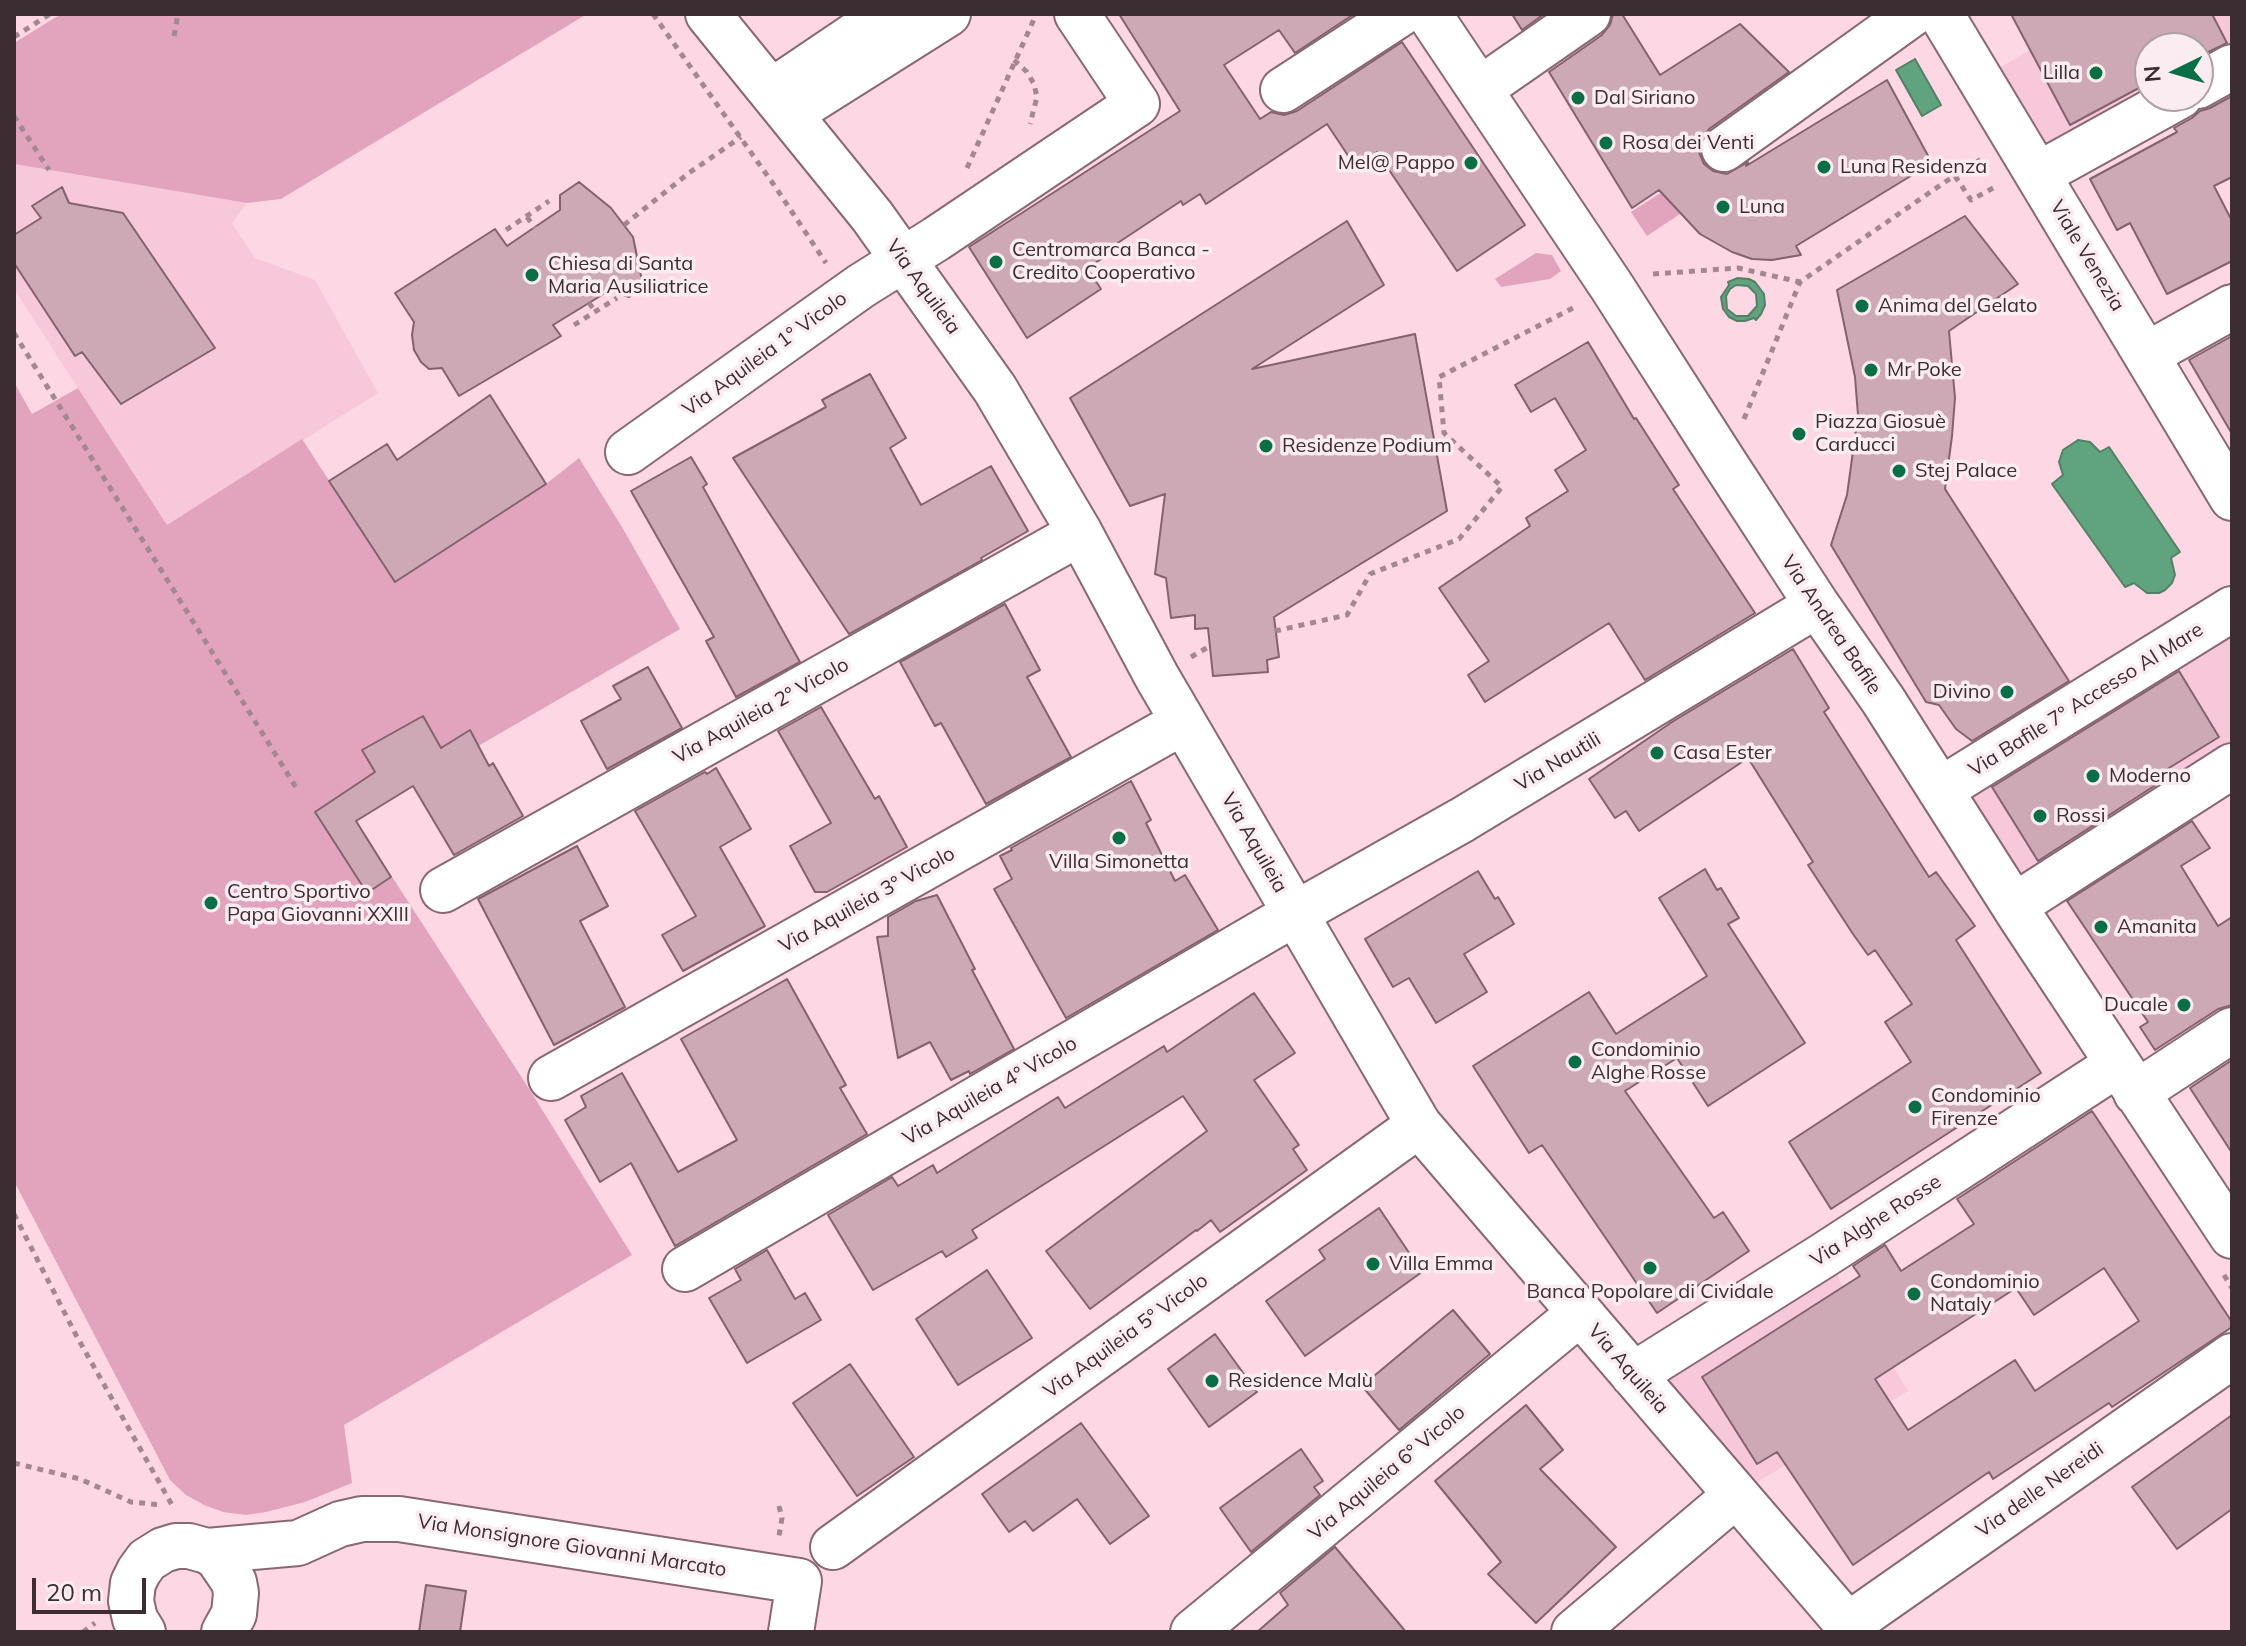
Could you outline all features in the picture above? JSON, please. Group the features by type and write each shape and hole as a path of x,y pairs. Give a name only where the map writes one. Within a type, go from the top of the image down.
{"street":[{"name":"Via Aquileia","path":"708,14 903,259 995,389 1080,533 1183,722 1419,1125 1851,1628"},
{"path":"781,102 886,14"},
{"path":"781,102 948,14"},
{"name":"Via Aquileia 1° Vicolo","path":"628,452 861,286 1137,104 1077,14"},
{"path":"1283,90 1400,14"},
{"name":"Via Andrea Bafile","path":"1429,14 1480,89 1632,281 1817,605 1883,700 2014,906 2232,1236"},
{"path":"1480,89 1588,14"},
{"path":"1724,149 1912,14"},
{"name":"Viale Venezia","path":"1941,14 2232,498"},
{"path":"2214,77 2232,67"},
{"path":"2036,170 2149,112"},
{"path":"2146,355 2232,307"},
{"name":"Via Aquileia 2° Vicolo","path":"443,890 1080,533"},
{"name":"Via Nautili","path":"1296,914 1462,820 1817,605"},
{"name":"Via Bafile 7° Accesso Al Mare","path":"1940,790 2232,609"},
{"name":"Via Aquileia 3° Vicolo","path":"551,1078 1183,722"},
{"path":"2014,906 2232,766"},
{"name":"Via Aquileia 4° Vicolo","path":"685,1269 1296,914"},
{"name":"Via Alghe Rosse","path":"1633,1375 1837,1247 2127,1079 2232,1030"},
{"name":"Via Aquileia 5° Vicolo","path":"833,1547 1419,1125"},
{"name":"Via Aquileia 6° Vicolo","path":"1193,1632 1580,1313"},
{"name":"Via delle Nereidi","path":"1851,1628 2232,1356"},
{"path":"1574,1632 1736,1495"},
{"name":"Via Monsignore Giovanni Marcato","path":"126,1622 133,1583 139,1571 147,1560 163,1550 176,1546 207,1551 298,1543 340,1524 362,1519 399,1519 799,1581 791,1632"},
{"name":"Via Monsignore Giovanni Marcato","path":"230,1623 298,1543"},
{"path":"207,1551 225,1566 234,1582 230,1623"}],"path":[{"path":"14,37 50,14"},
{"path":"174,36 178,14"},
{"path":"653,14 741,137 835,278 861,286"},
{"path":"963,176 1037,14"},
{"path":"1014,60 1027,72 1037,97 1027,132"},
{"path":"14,116 49,170"},
{"path":"624,225 689,173 741,137"},
{"path":"1743,420 1800,282 1965,169"},
{"path":"1955,176 1971,200 2036,170"},
{"path":"506,230 549,201"},
{"path":"527,217 535,228"},
{"path":"1275,631 1347,615 1370,574 1459,539 1502,487 1444,433 1439,377 1632,281 1738,268 1800,282"},
{"path":"574,325 617,298"},
{"path":"589,303 596,312"},
{"path":"14,333 297,789"},
{"path":"1189,659 1210,646"},
{"path":"14,1214 76,1335 173,1506 131,1502 80,1479 14,1463"}],"shaded area":[{"path":"61,14 587,14 281,199 247,203 14,164 14,43"},
{"path":"2092,14 2232,14 2232,67 2214,77 2214,32 2134,32 2134,107 2039,174 1980,79"},
{"path":"1915,59 1941,105 1922,116 1896,70"},
{"path":"14,164 247,203 232,223 255,258 315,280 378,393 167,526 14,289"},
{"path":"1665,190 1680,214 1647,236 1631,212"},
{"path":"1536,253 1552,255 1561,271 1550,279 1501,287 1495,279"},
{"path":"1738,278 1749,279 1764,294 1765,305 1756,320 1737,321 1723,309 1721,297 1728,282","holes":["1736,285 1748,286 1756,294 1757,306 1748,316 1736,316 1727,309 1726,296"]},
{"name":"Centro Sportivo Papa Giovanni XXIII","path":"14,382 32,414 78,388 167,525 302,439 395,582 546,484 579,458 680,629 449,763 356,821 632,1255 344,1425 352,1483 305,1502 266,1512 246,1515 223,1512 186,1495 170,1480 14,1181"},
{"path":"2078,440 2090,442 2100,452 2109,447 2180,552 2171,558 2175,575 2165,590 2147,593 2134,583 2125,587 2052,484 2063,475 2059,462 2063,450"},
{"path":"2232,609 2232,779 2021,917 1940,790"},
{"path":"1824,1255 1908,1391 1736,1495 1633,1375"}],"building":[{"path":"1119,14 1354,14 1295,53 1279,30 1224,65 1260,119 1271,112 1284,115 1297,111 1402,42 1525,225 1457,271 1377,152 1355,166 1327,124 1206,204 1200,194 1183,205 1181,201 1101,254 1103,258 1087,268 1101,289 1027,338 969,247 1180,111"},
{"path":"1512,14 1544,14 1522,30"},
{"path":"1613,14 1622,14 1660,75 1740,24 1789,72 1709,129 1702,138 1699,152 1704,164 1713,171 1727,174 1748,162 1746,166 1887,80 1932,163 1796,246 1801,255 1772,260 1752,259 1732,252 1700,234 1659,190 1632,208 1549,72 1602,35 1610,25"},
{"name":"Lilla","path":"2011,14 2212,14 2227,43 2214,49 2214,32 2134,32 2134,91 2070,125"},
{"path":"2232,96 2232,177 2214,186 2232,221 2232,261 2167,294 2130,223 2117,230 2090,179 2177,132 2174,128 2199,112 2214,112 2214,106"},
{"name":"Chiesa di Santa Maria Ausiliatrice","path":"579,182 611,208 633,237 643,285 629,297 610,290 553,325 561,336 459,396 442,368 429,369 421,362 414,350 414,322 395,293 495,229 507,246 560,210 560,195"},
{"path":"62,187 69,203 123,213 215,348 121,404 82,352 75,356 14,263 14,235 41,218 32,206"},
{"name":"Stej Palace","path":"1965,216 2018,284 1949,331 1955,398 1945,489 2069,681 1972,741 1956,729 1939,705 1926,702 1831,545 1847,495 1858,415 1855,377 1837,290"},
{"name":"Residenze Podium","path":"1347,221 1384,285 1252,369 1415,334 1447,511 1274,617 1279,657 1267,660 1268,672 1213,676 1208,628 1195,629 1195,615 1171,618 1166,578 1155,574 1165,494 1130,506 1070,398"},
{"path":"2232,336 2232,434 2189,360"},
{"path":"1588,342 1634,419 1679,485 1673,489 1755,613 1645,680 1609,623 1485,702 1468,675 1489,661 1439,588 1530,526 1526,518 1568,491 1555,470 1586,450 1555,398 1531,412 1515,385"},
{"path":"870,374 906,438 890,448 921,505 991,466 1028,531 849,634 733,458 826,407 822,400"},
{"path":"490,395 546,484 395,582 329,481 387,444 397,460"},
{"path":"691,457 707,484 703,487 800,662 736,697 706,641 714,637 631,491"},
{"path":"1005,604 1040,670 1027,677 1071,757 986,804 941,723 935,726 900,662"},
{"path":"1793,649 1829,708 1824,712 1929,877 1936,872 1975,926 1956,940 2041,1073 1831,1209 1789,1142 1911,1062 1885,1022 1912,1004 1875,950 1868,955 1853,934 1808,865 1813,862 1748,758 1639,831 1626,811 1615,818 1589,779 1672,722"},
{"path":"648,667 682,728 607,769 581,721 621,699 613,686"},
{"name":"Moderno","path":"2179,671 2219,737 2161,773 2165,779 2038,861 1992,787"},
{"path":"821,707 875,799 879,796 907,847 827,892 815,892 790,846 831,823 778,731"},
{"path":"423,716 441,748 470,730 489,766 493,763 523,816 454,855 413,786 356,821 391,877 367,893 315,812 375,772 362,750"},
{"path":"716,768 751,829 720,847 765,926 683,971 662,935 696,916 635,811"},
{"path":"1131,781 1151,820 1146,823 1175,881 1185,875 1218,930 1066,1018 994,889 1012,879 1000,856"},
{"path":"2192,821 2210,848 2181,866 2218,926 2232,917 2232,1005 2218,1009 2155,1050 2140,1027 2148,1022 2067,901"},
{"path":"577,846 608,906 580,921 625,1007 554,1045 478,899"},
{"path":"1705,869 1739,918 1728,924 1805,1043 1708,1106 1677,1058 1625,1091 1714,1218 1723,1212 1749,1251 1657,1313 1542,1145 1529,1153 1473,1066 1589,992 1616,1034 1707,976 1659,898"},
{"path":"1478,871 1514,924 1464,954 1487,992 1436,1023 1409,978 1393,987 1365,939"},
{"path":"937,895 1014,1049 970,1074 969,1071 951,1080 930,1042 898,1058 877,937 888,936 888,917 916,901"},
{"path":"787,979 846,1085 840,1088 867,1134 675,1246 631,1163 600,1182 565,1120 586,1107 581,1096 622,1073 678,1172 737,1140 681,1039"},
{"path":"1254,993 1295,1053 1254,1080 1299,1145 1293,1149 1307,1170 1220,1232 1211,1220 1090,1309 1046,1251 1207,1131 1183,1096 972,1230 977,1238 946,1257 942,1251 873,1290 828,1215 892,1177 898,1186 933,1165 937,1173 1058,1097 1065,1108 1164,1046 1167,1052"},
{"path":"2232,1060 2232,1153 2190,1088"},
{"path":"2092,1111 2232,1322 2232,1327 2112,1407 2109,1403 1993,1479 1989,1472 1853,1565 1777,1452 1757,1464 1702,1377 1860,1276 1853,1266 1885,1245 1901,1271 1974,1224 1957,1199","holes":["2104,1268 2139,1321 2035,1391 2015,1360 1908,1430 1875,1379 2016,1288 2034,1315"]},
{"path":"1379,1208 1422,1272 1305,1356 1266,1301 1325,1259 1319,1250"},
{"path":"767,1250 795,1299 805,1293 821,1320 747,1363 709,1298 741,1280 735,1269"},
{"path":"987,1270 1032,1338 958,1385 916,1319"},
{"path":"1453,1310 1490,1354 1399,1430 1362,1386"},
{"name":"Residence Malù","path":"1215,1334 1257,1392 1209,1427 1168,1369"},
{"path":"850,1364 914,1457 857,1496 793,1403"},
{"path":"1526,1405 1563,1450 1540,1469 1616,1547 1536,1623 1488,1574 1501,1562 1435,1481"},
{"path":"2232,1415 2232,1509 2177,1549 2132,1487"},
{"path":"1081,1423 1149,1516 1110,1544 1077,1499 1033,1531 1025,1521 1009,1532 982,1494"},
{"path":"1301,1449 1323,1481 1314,1487 1320,1495 1251,1552 1220,1508"},
{"path":"1335,1547 1406,1632 1257,1632 1288,1605 1280,1593"},
{"path":"426,1585 466,1591 460,1632 419,1632"}],"place":[{"name":"Lilla","path":"2096,73"},
{"name":"Dal Siriano","path":"1578,98"},
{"name":"Rosa dei Venti","path":"1606,143"},
{"name":"Mel@ Pappo","path":"1471,163"},
{"name":"Luna Residenza","path":"1824,167"},
{"name":"Luna","path":"1723,207"},
{"name":"Centromarca Banca - Credito Cooperativo","path":"996,262"},
{"name":"Chiesa di Santa Maria Ausiliatrice","path":"532,275"},
{"name":"Anima del Gelato","path":"1862,306"},
{"name":"Mr Poke","path":"1871,370"},
{"name":"Piazza Giosuè Carducci","path":"1799,434"},
{"name":"Residenze Podium","path":"1266,446"},
{"name":"Stej Palace","path":"1899,471"},
{"name":"Divino","path":"2007,692"},
{"name":"Casa Ester","path":"1657,753"},
{"name":"Moderno","path":"2093,776"},
{"name":"Rossi","path":"2040,816"},
{"name":"Villa Simonetta","path":"1119,838"},
{"name":"Centro Sportivo Papa Giovanni XXIII","path":"211,903"},
{"name":"Amanita","path":"2101,927"},
{"name":"Ducale","path":"2184,1005"},
{"name":"Condominio Alghe Rosse","path":"1575,1062"},
{"name":"Condominio Firenze","path":"1915,1107"},
{"name":"Villa Emma","path":"1373,1264"},
{"name":"Banca Popolare di Cividale","path":"1650,1268"},
{"name":"Condominio Nataly","path":"1914,1294"},
{"name":"Residence Malù","path":"1212,1381"}]}
